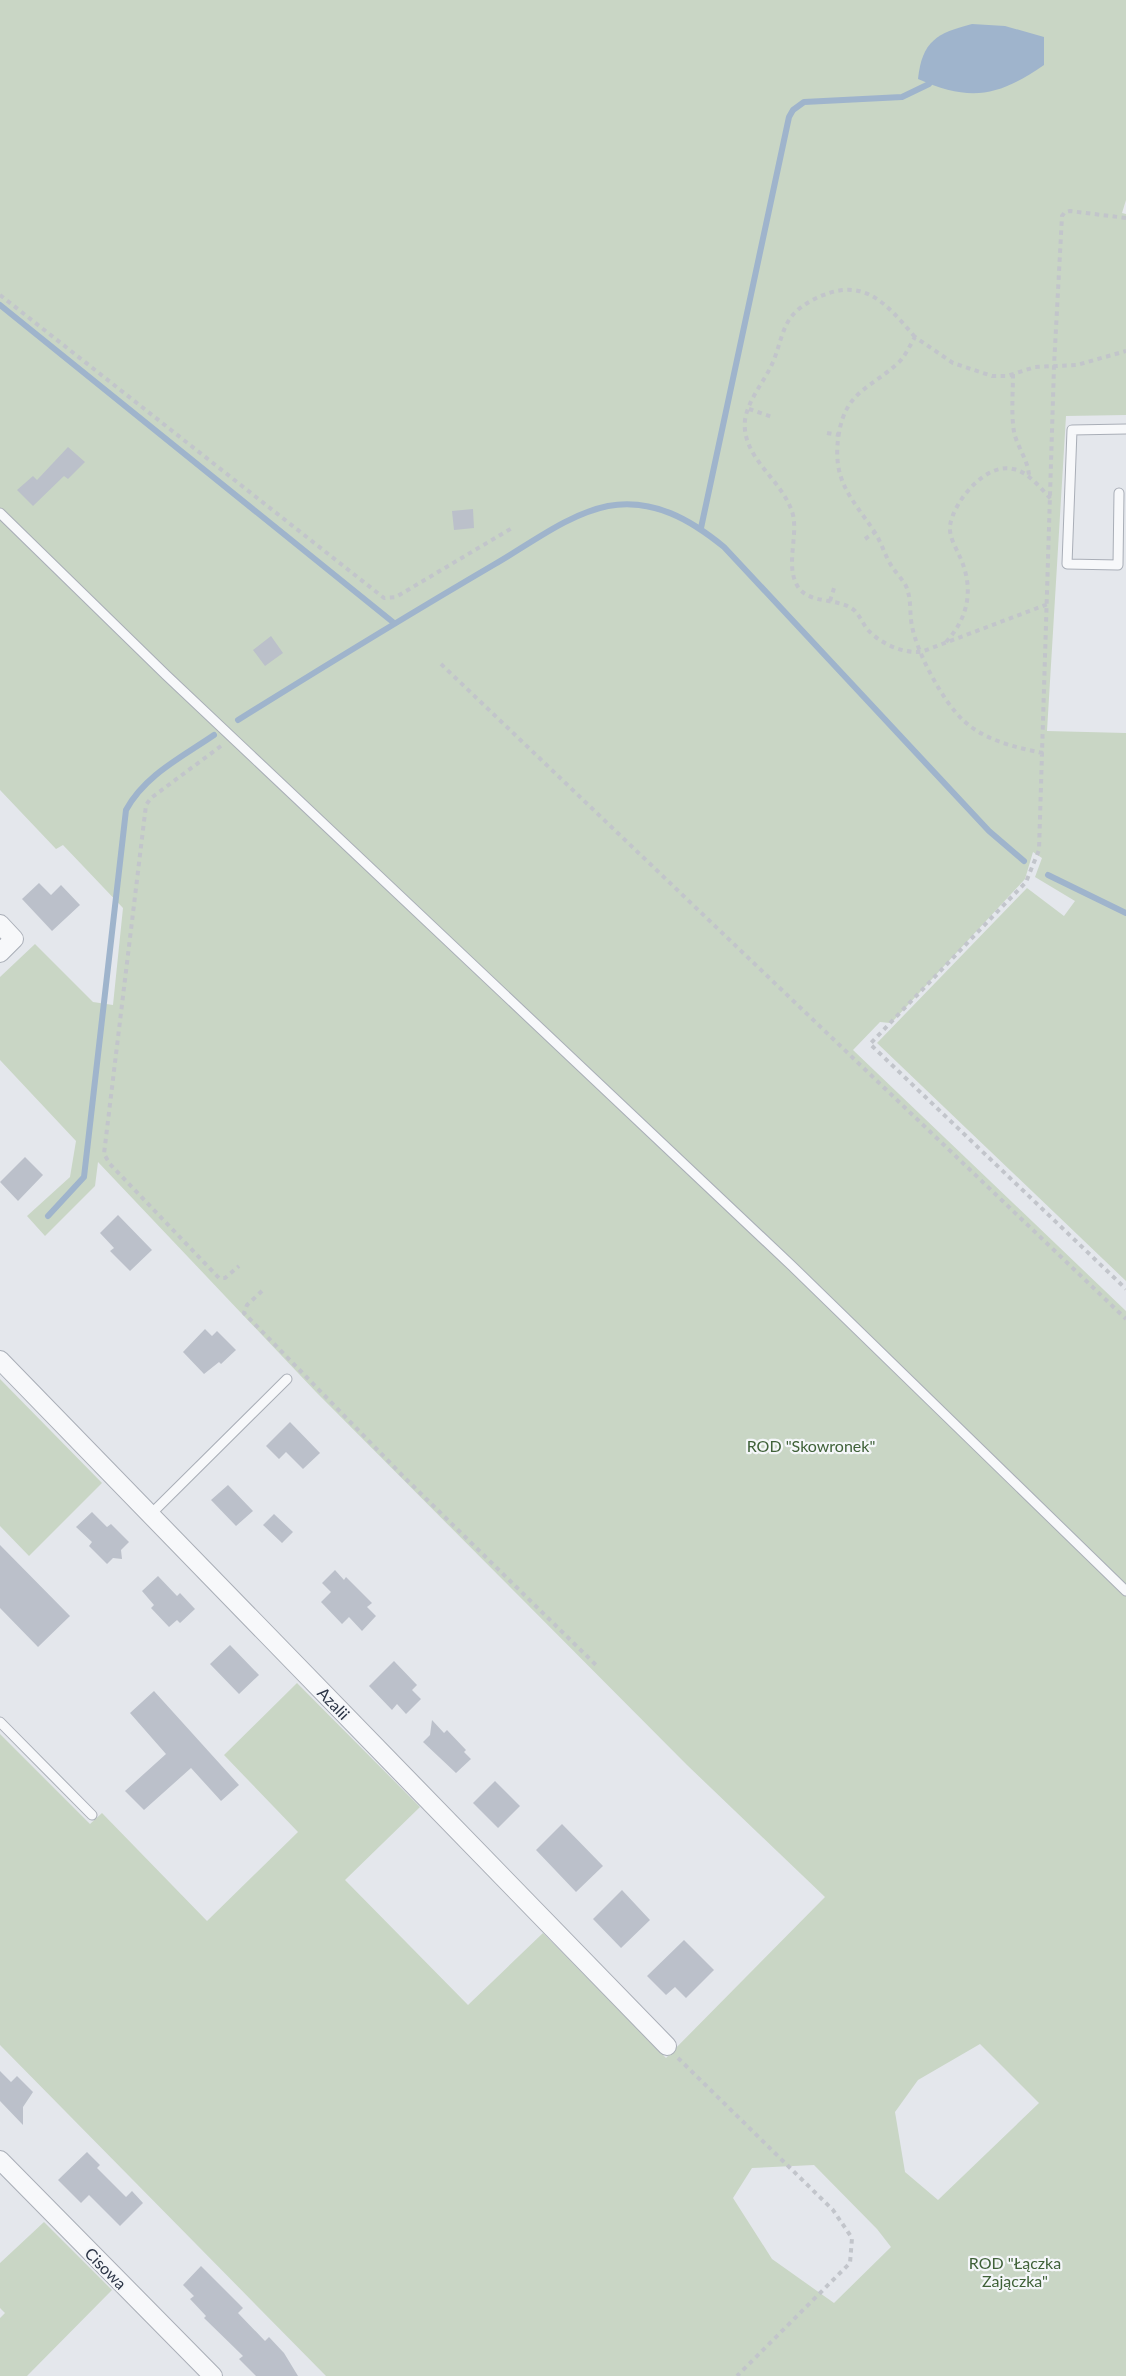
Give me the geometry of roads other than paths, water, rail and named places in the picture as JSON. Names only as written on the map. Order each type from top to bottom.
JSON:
[{"type":"street","points":[[0,924],[14,939],[0,953]]},
{"type":"street","name":"Azalii","points":[[0,1360],[667,2046]]},
{"type":"street","name":"Cisowa","points":[[0,2160],[213,2376]]},
{"type":"lane","points":[[1119,493],[1118,565],[1067,564],[1072,430],[1126,429]]},
{"type":"lane","points":[[0,513],[166,675],[784,1258],[1126,1591]]},
{"type":"lane","points":[[150,1515],[287,1379]]},
{"type":"lane","points":[[0,1722],[92,1815]]},
{"type":"water","points":[[972,24],[1005,26],[1044,37],[1044,65],[1012,84],[983,93],[953,91],[918,79],[923,56],[933,41],[949,31]]},
{"type":"waterway","points":[[701,528],[789,117],[793,110],[804,102],[902,97],[929,84]]},
{"type":"waterway","points":[[0,305],[394,623]]},
{"type":"waterway","points":[[238,720],[550,530],[593,510],[625,504],[641,505],[671,513],[685,520],[724,547],[989,831],[1024,861]]},
{"type":"waterway","points":[[48,1216],[84,1177],[126,810],[143,787],[154,777],[214,735]]},
{"type":"waterway","points":[[1048,875],[1126,913]]},
{"type":"park label","name":"ROD \"Skowronek\"","points":[[811,1445]]},
{"type":"park label","name":"ROD \"Łączka Zajączka\"","points":[[1015,2271]]}]
